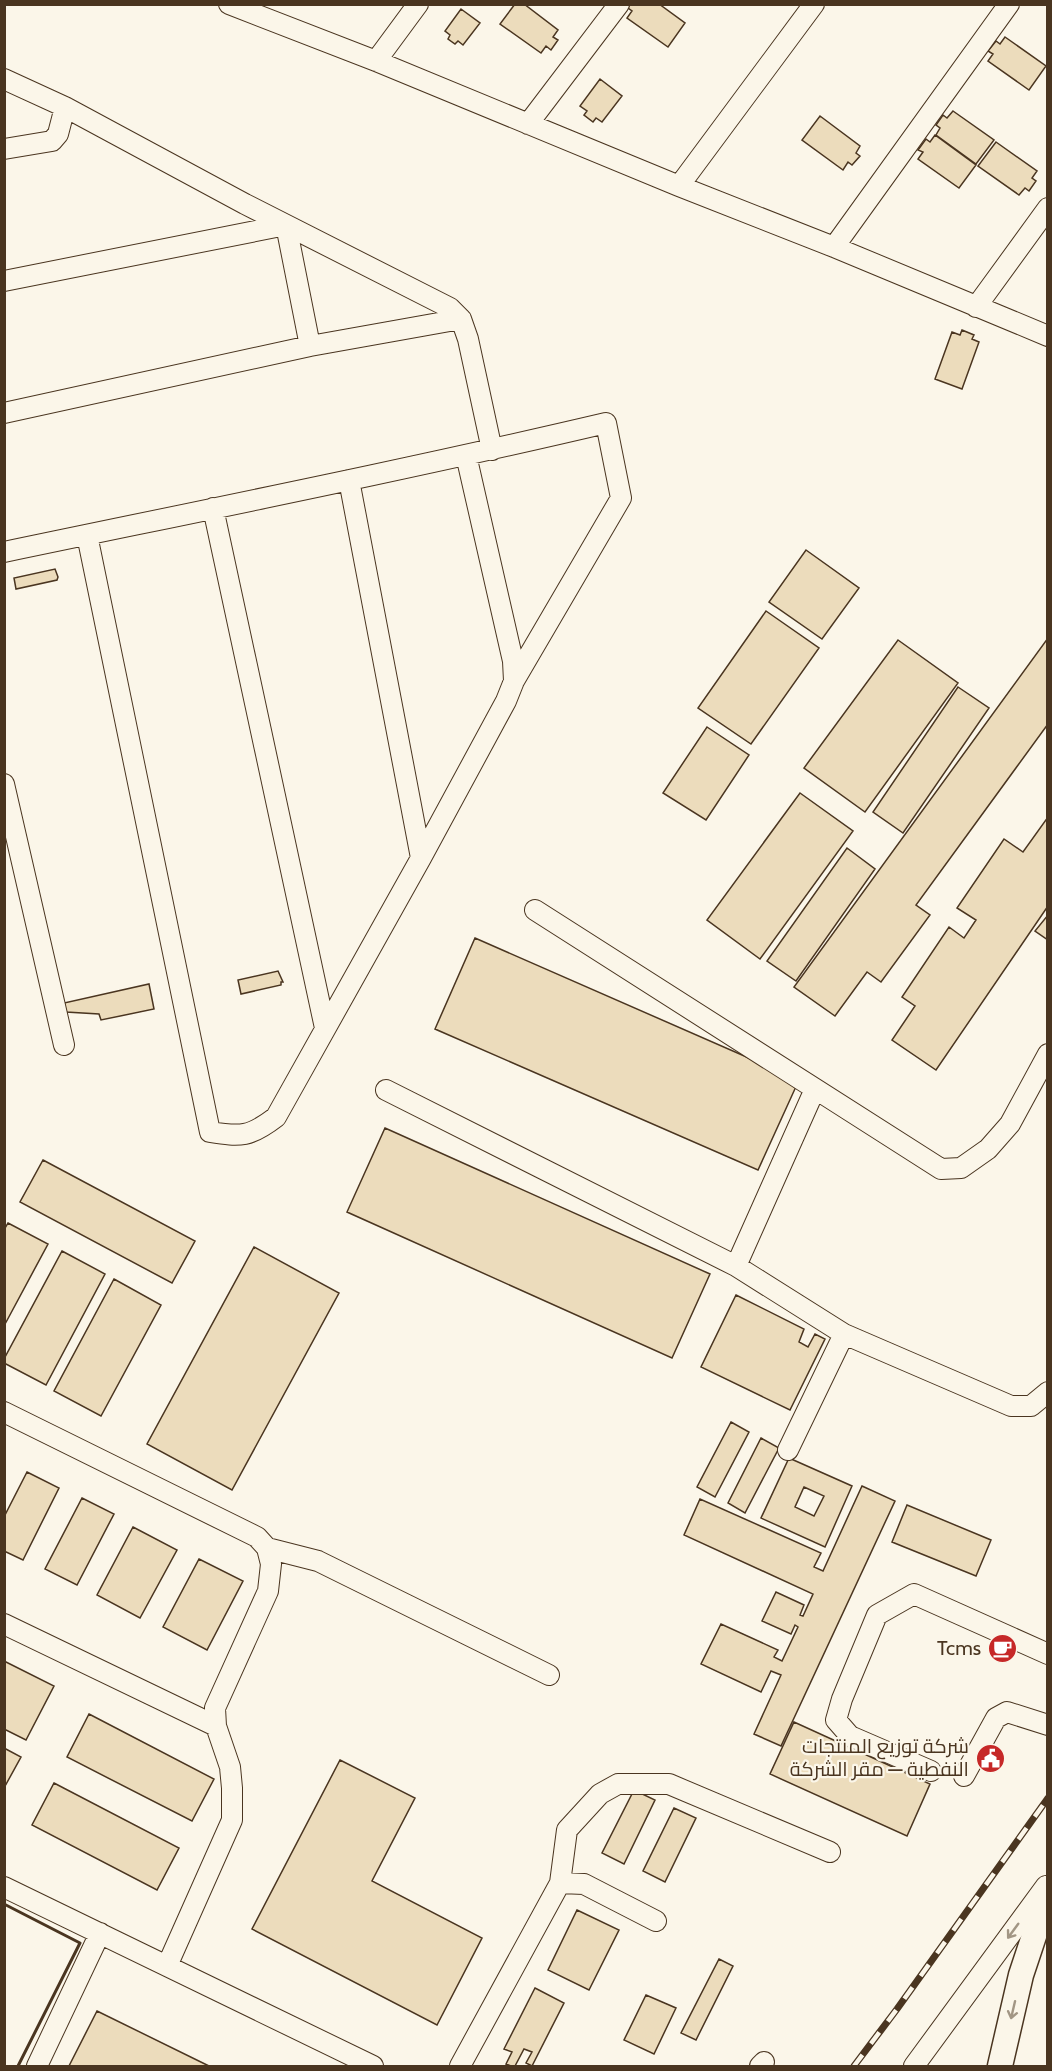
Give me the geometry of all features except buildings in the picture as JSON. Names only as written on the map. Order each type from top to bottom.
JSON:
[{"type":"main road","points":[[1000,2067],[1021,1975],[1047,1894]]},
{"type":"street","points":[[229,4],[376,60],[1047,336]]},
{"type":"street","points":[[376,60],[418,4]]},
{"type":"street","points":[[528,124],[619,4]]},
{"type":"street","points":[[679,186],[814,4]]},
{"type":"street","points":[[834,247],[1009,4]]},
{"type":"street","points":[[4,79],[65,107],[286,225],[450,308],[461,319],[468,339],[492,450]]},
{"type":"street","points":[[4,149],[52,141],[58,134],[65,107]]},
{"type":"street","points":[[976,307],[1047,208]]},
{"type":"street","points":[[4,281],[286,225]]},
{"type":"street","points":[[286,225],[310,346]]},
{"type":"street","points":[[4,413],[310,346],[461,319]]},
{"type":"street","points":[[4,552],[492,450],[606,423],[621,498],[514,681],[421,858],[276,1117],[261,1128],[238,1137],[210,1132],[87,535]]},
{"type":"street","points":[[466,455],[513,661],[514,681]]},
{"type":"street","points":[[350,480],[421,858]]},
{"type":"street","points":[[213,508],[326,1028]]},
{"type":"street","points":[[4,784],[64,1045]]},
{"type":"street","points":[[535,910],[941,1169],[962,1168],[988,1149],[1011,1124],[1047,1054]]},
{"type":"street","points":[[736,1266],[815,1089]]},
{"type":"street","points":[[386,1090],[736,1266],[844,1334],[1011,1406],[1031,1406],[1047,1392]]},
{"type":"street","points":[[788,1450],[844,1334]]},
{"type":"street","points":[[4,1412],[256,1538],[267,1548],[318,1561],[549,1675]]},
{"type":"street","points":[[167,1966],[232,1820],[230,1767],[216,1726],[215,1708],[268,1591],[271,1564],[267,1548]]},
{"type":"street","points":[[932,1771],[850,1736],[836,1720],[842,1699],[877,1615],[914,1594],[1047,1654]]},
{"type":"street","points":[[4,1624],[216,1726]]},
{"type":"street","points":[[964,1776],[996,1718],[1007,1712],[1047,1725]]},
{"type":"street","points":[[460,2067],[560,1883],[567,1830],[600,1794],[618,1784],[669,1784],[830,1852]]},
{"type":"street","points":[[560,1883],[584,1884],[656,1921]]},
{"type":"street","points":[[914,2067],[1047,1883]]},
{"type":"street","points":[[4,1887],[373,2067]]},
{"type":"street","points":[[37,2067],[100,1934]]},
{"type":"railway","points":[[854,2066],[1048,1798]]},
{"type":"wall","points":[[4,1904],[80,1943],[18,2066]]},
{"type":"place","name":"Tcms","points":[[1002,1648]]},
{"type":"place","name":"شركة توزيع المنتجات النفطية — مقر الشركة","points":[[990,1758]]}]
